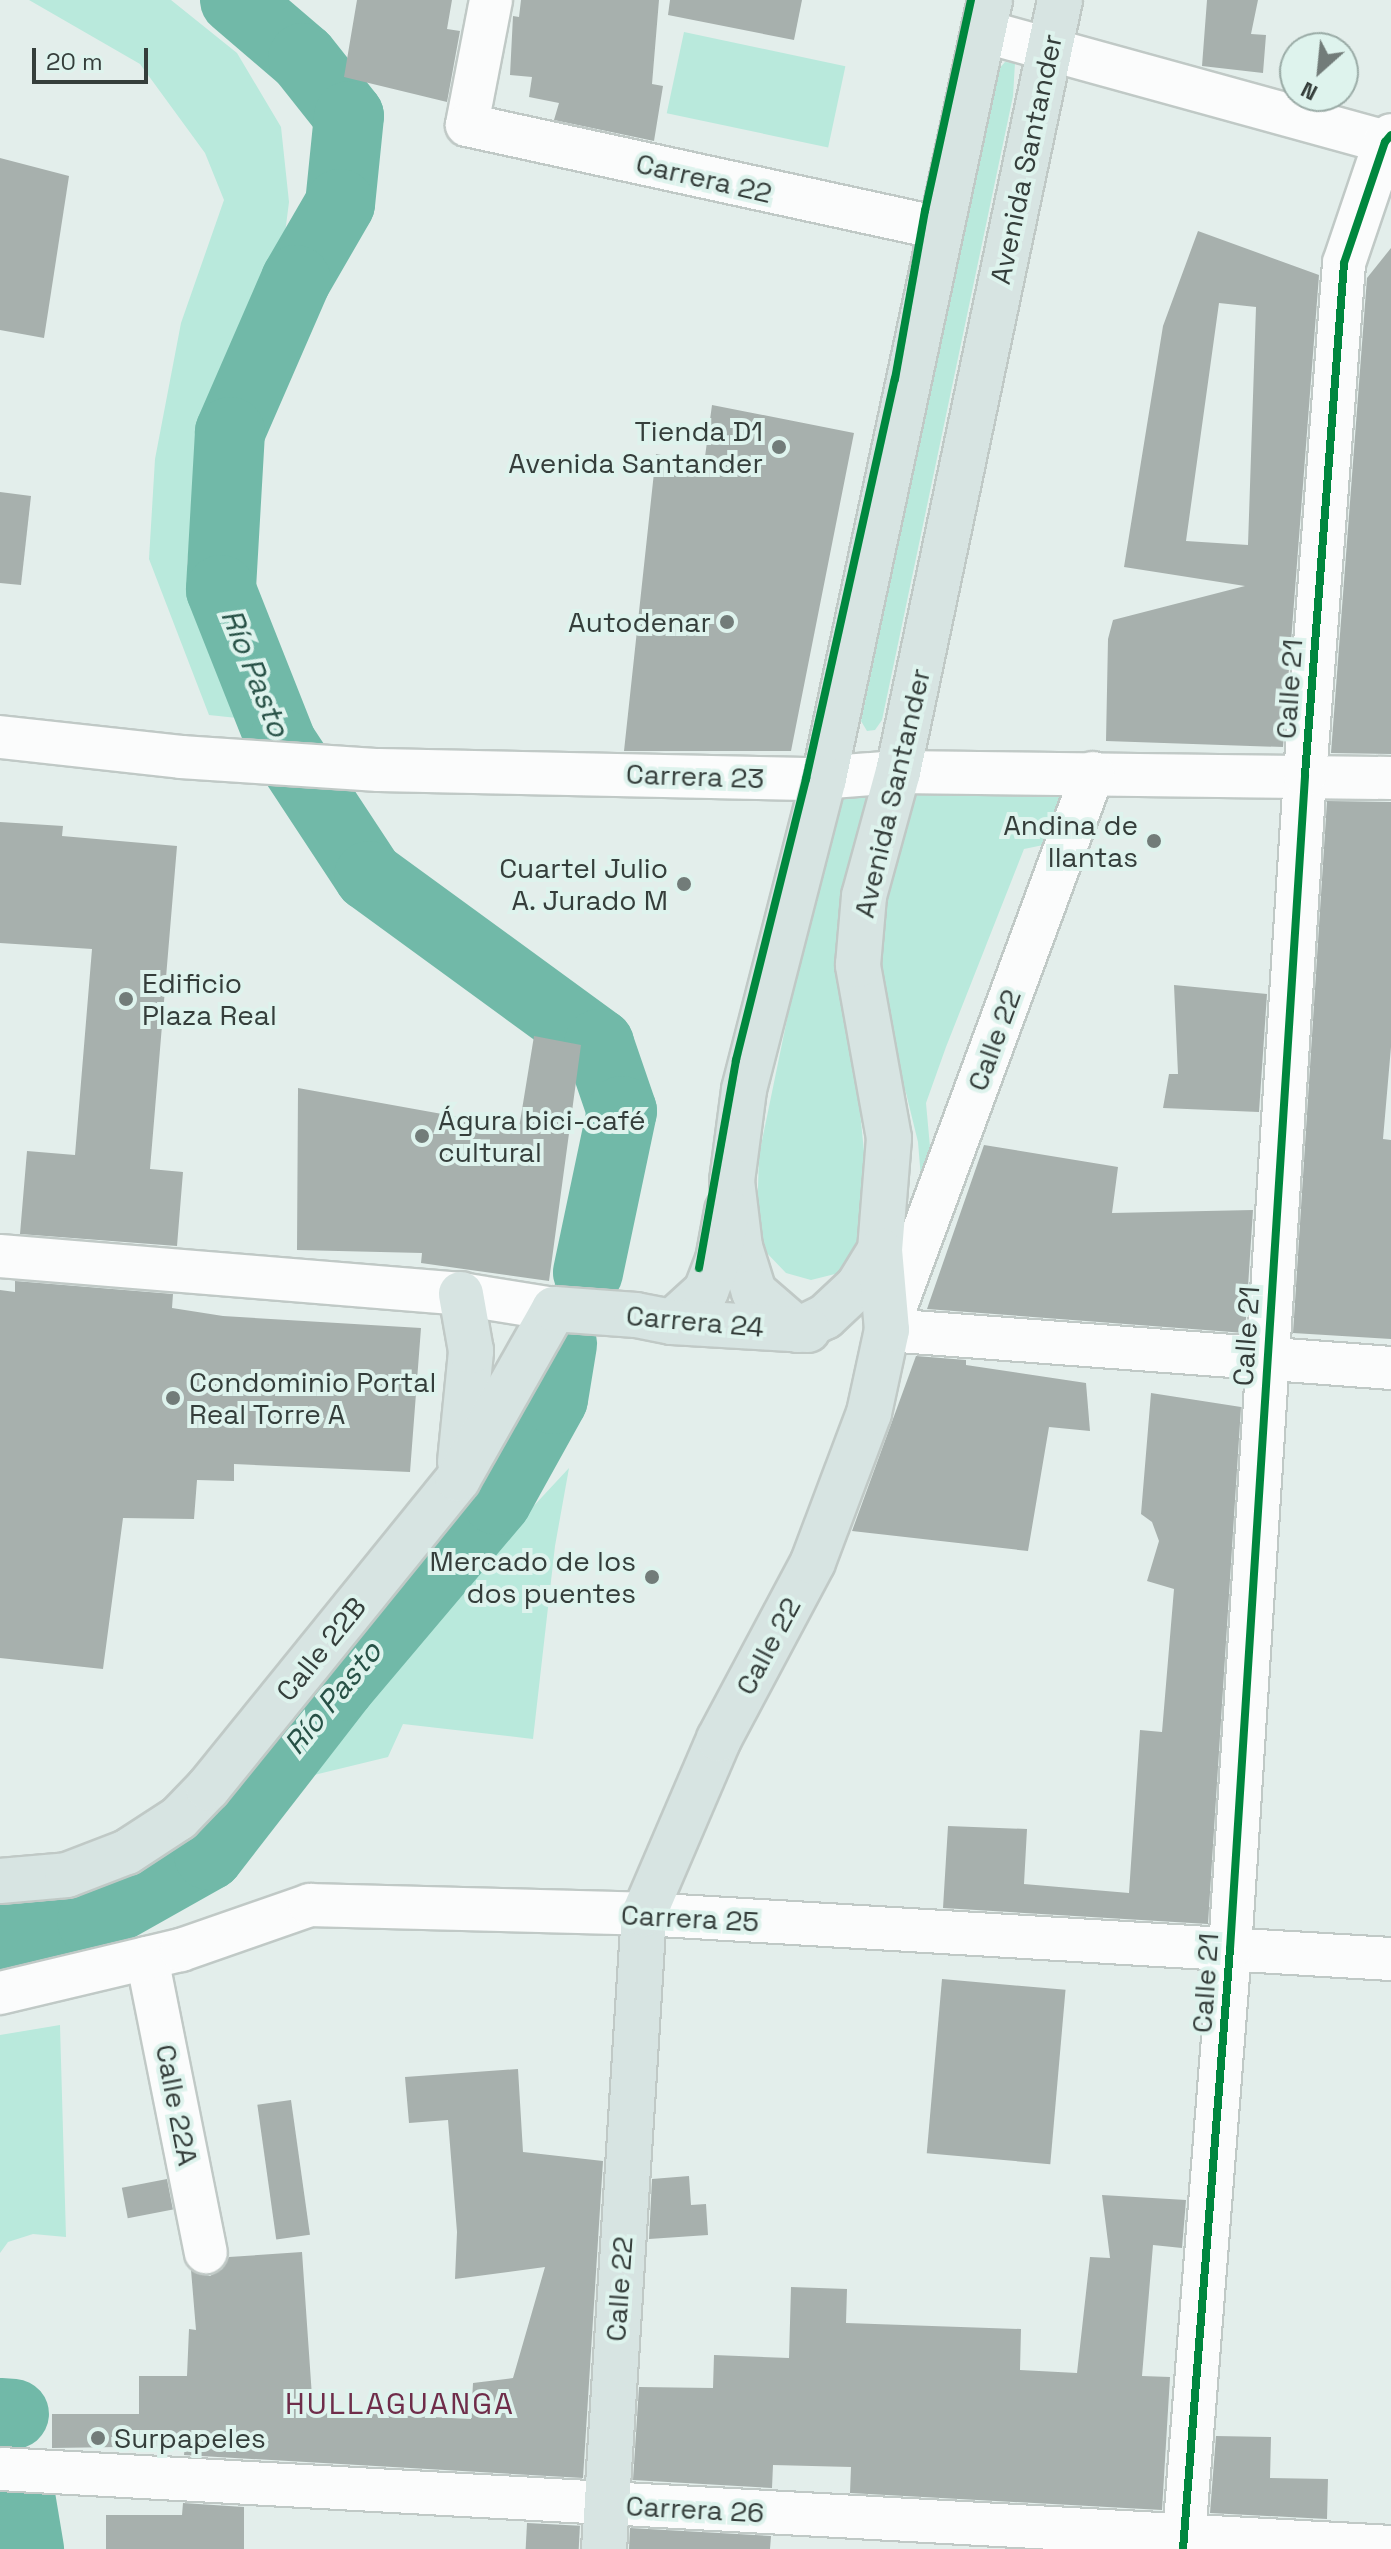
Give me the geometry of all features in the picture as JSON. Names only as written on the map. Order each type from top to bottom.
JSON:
[{"type":"main road","name":"Avenida Santander","points":[[798,1330],[825,1317],[858,1286],[880,1250],[889,1138],[858,965],[864,896],[898,772],[1060,0]]},
{"type":"main road","points":[[654,1318],[706,1291],[718,1260],[744,1090],[824,778],[986,16]]},
{"type":"main road","points":[[732,1181],[740,1247],[754,1292],[798,1330]]},
{"type":"main road","points":[[880,1250],[887,1330]]},
{"type":"main road","points":[[458,1479],[471,1351],[461,1294]]},
{"type":"main road","name":"Carrera 24","points":[[560,1310],[798,1330],[887,1330]]},
{"type":"main road","name":"Calle 22B","points":[[0,1881],[67,1875],[127,1852],[179,1818],[208,1788],[458,1479],[560,1310]]},
{"type":"main road","name":"Calle 22","points":[[604,2549],[644,1914],[719,1739],[813,1562],[869,1413],[887,1330]]},
{"type":"street","name":"Carrera 22","points":[[491,0],[467,125],[942,229]]},
{"type":"street","points":[[986,16],[1049,51],[1389,140]]},
{"type":"street","name":"Calle 21","points":[[1184,2541],[1230,1949],[1305,775],[1344,263],[1389,140]]},
{"type":"street","name":"Carrera 23","points":[[0,737],[181,757],[379,770],[824,778],[898,772],[1391,778]]},
{"type":"street","name":"Calle 22","points":[[887,1330],[1093,773]]},
{"type":"street","name":"Carrera 24","points":[[0,1256],[461,1294],[560,1310]]},
{"type":"street","name":"Carrera 24","points":[[887,1330],[1391,1368]]},
{"type":"street","name":"Carrera 25","points":[[0,1993],[181,1950],[310,1905],[644,1914],[1391,1959]]},
{"type":"street","name":"Calle 22A","points":[[147,1958],[206,2252]]},
{"type":"street","name":"Carrera 26","points":[[20,2469],[1184,2541],[1391,2547]]},
{"type":"green space","points":[[29,0],[171,0],[237,53],[281,127],[289,202],[282,257],[226,371],[195,499],[187,564],[257,720],[209,715],[149,559],[155,459],[181,323],[224,200],[205,153],[140,64]]},
{"type":"green space","points":[[684,32],[845,66],[828,147],[667,113]]},
{"type":"green space","points":[[1005,62],[1015,63],[1013,96],[882,720],[875,730],[867,731],[861,721],[998,70]]},
{"type":"green space","points":[[1076,781],[1053,843],[1024,849],[946,1047],[926,1103],[932,1169],[922,1191],[918,1142],[906,1093],[880,1023],[876,965],[881,905],[909,784]]},
{"type":"green space","points":[[874,783],[853,1042],[870,1211],[859,1246],[839,1273],[811,1280],[786,1273],[763,1249],[757,1220],[759,1155],[834,792]]},
{"type":"green space","points":[[569,1468],[555,1546],[533,1739],[403,1724],[388,1757],[314,1775],[461,1584]]},
{"type":"green space","points":[[60,2025],[66,2237],[33,2234],[8,2242],[0,2253],[0,2035]]},
{"type":"building","points":[[357,0],[452,0],[447,29],[460,31],[447,102],[344,77]]},
{"type":"building","points":[[521,0],[659,0],[652,84],[663,86],[654,141],[554,120],[559,103],[529,97],[532,77],[510,75],[513,16],[519,17]]},
{"type":"building","points":[[670,0],[802,0],[794,40],[668,15]]},
{"type":"building","points":[[1207,0],[1258,0],[1251,34],[1266,35],[1263,73],[1202,66]]},
{"type":"building","points":[[0,158],[69,176],[44,338],[0,330]]},
{"type":"building","points":[[1198,231],[1319,275],[1283,747],[1106,741],[1108,639],[1113,620],[1245,586],[1124,567],[1163,326]],"holes":[[[1219,303],[1256,307],[1248,545],[1186,541]]]},
{"type":"building","points":[[1391,248],[1391,754],[1331,753],[1367,278]]},
{"type":"building","name":"Autodenar","points":[[712,405],[854,433],[791,751],[624,751],[656,454],[704,464]]},
{"type":"building","points":[[0,492],[31,496],[21,585],[0,583]]},
{"type":"building","points":[[1327,801],[1391,802],[1391,1047],[1383,1139],[1391,1140],[1391,1339],[1293,1333]]},
{"type":"building","name":"Edificio Plaza Real","points":[[0,822],[63,826],[62,836],[177,846],[150,1169],[183,1172],[177,1246],[20,1234],[27,1151],[75,1155],[92,949],[0,943]]},
{"type":"building","points":[[1174,985],[1267,994],[1259,1112],[1163,1108],[1169,1074],[1178,1074]]},
{"type":"building","points":[[534,1036],[581,1045],[549,1281],[421,1263],[422,1253],[297,1250],[298,1088],[519,1128]]},
{"type":"building","points":[[984,1145],[1118,1167],[1112,1213],[1253,1210],[1245,1333],[927,1309]]},
{"type":"building","points":[[15,1281],[173,1294],[172,1308],[223,1316],[421,1328],[410,1472],[234,1464],[234,1481],[197,1480],[194,1519],[123,1518],[103,1669],[0,1658],[0,1290],[15,1292]]},
{"type":"building","points":[[916,1356],[966,1360],[966,1365],[1086,1383],[1090,1431],[1049,1427],[1028,1551],[852,1531]]},
{"type":"building","points":[[1151,1393],[1241,1407],[1208,1924],[943,1908],[948,1826],[1027,1829],[1024,1884],[1129,1893],[1140,1730],[1162,1732],[1174,1589],[1147,1581],[1159,1541],[1152,1522],[1141,1514]]},
{"type":"building","points":[[942,1979],[1066,1990],[1050,2164],[927,2153]]},
{"type":"building","points":[[518,2069],[523,2152],[603,2161],[583,2478],[184,2455],[185,2446],[52,2448],[52,2414],[139,2414],[139,2376],[187,2376],[189,2329],[196,2330],[191,2270],[210,2276],[222,2269],[229,2257],[302,2252],[313,2411],[471,2419],[473,2383],[513,2378],[545,2267],[455,2279],[457,2232],[448,2120],[409,2123],[405,2077]]},
{"type":"building","points":[[291,2100],[310,2235],[276,2239],[257,2105]]},
{"type":"building","points":[[689,2176],[691,2205],[706,2204],[708,2235],[649,2239],[652,2179]]},
{"type":"building","points":[[167,2179],[173,2209],[128,2218],[122,2188]]},
{"type":"building","points":[[1102,2195],[1186,2200],[1182,2248],[1153,2245],[1142,2376],[1170,2377],[1162,2510],[850,2493],[851,2467],[773,2465],[772,2488],[633,2480],[639,2387],[713,2388],[714,2355],[789,2358],[791,2287],[847,2289],[846,2323],[1021,2329],[1020,2370],[1077,2373],[1090,2257],[1110,2258]]},
{"type":"building","points":[[1216,2436],[1271,2437],[1270,2478],[1328,2479],[1327,2519],[1210,2513]]},
{"type":"building","points":[[183,2503],[244,2507],[244,2549],[106,2549],[106,2515],[182,2515]]},
{"type":"building","points":[[527,2523],[580,2526],[579,2549],[526,2549]]},
{"type":"building","points":[[630,2528],[771,2536],[770,2549],[629,2549]]},
{"type":"waterway","name":"Río Pasto","points":[[235,0],[303,58],[349,116],[340,204],[296,280],[230,432],[221,590],[282,744],[369,876],[599,1044],[622,1111],[588,1272]]},
{"type":"waterway","name":"Río Pasto","points":[[0,1935],[92,1921],[209,1855],[340,1686],[497,1500],[553,1399],[562,1344]]},
{"type":"waterway","name":"Río Pasto","points":[[0,2413],[14,2414]]},
{"type":"waterway","name":"Río Pasto","points":[[20,2495],[29,2549]]},
{"type":"cycle path","points":[[699,1268],[736,1060],[806,779],[895,379],[925,211],[971,0]]},
{"type":"cycle path","points":[[1183,2549],[1230,1949],[1305,775],[1344,263],[1385,142],[1391,135]]},
{"type":"place","name":"Tienda D1 Avenida Santander","points":[[779,447]]},
{"type":"place","name":"Autodenar","points":[[727,622]]},
{"type":"place","name":"Andina de llantas","points":[[1154,841]]},
{"type":"place","name":"Cuartel Julio A. Jurado M","points":[[684,884]]},
{"type":"place","name":"Edificio Plaza Real","points":[[126,999]]},
{"type":"place","name":"Águra bici-café cultural","points":[[422,1136]]},
{"type":"place","name":"Condominio Portal Real Torre A","points":[[173,1398]]},
{"type":"place","name":"Mercado de los dos puentes","points":[[652,1577]]},
{"type":"place","name":"Surpapeles","points":[[98,2438]]},
{"type":"district","name":"HULLAGUANGA","points":[[400,2404]]}]
